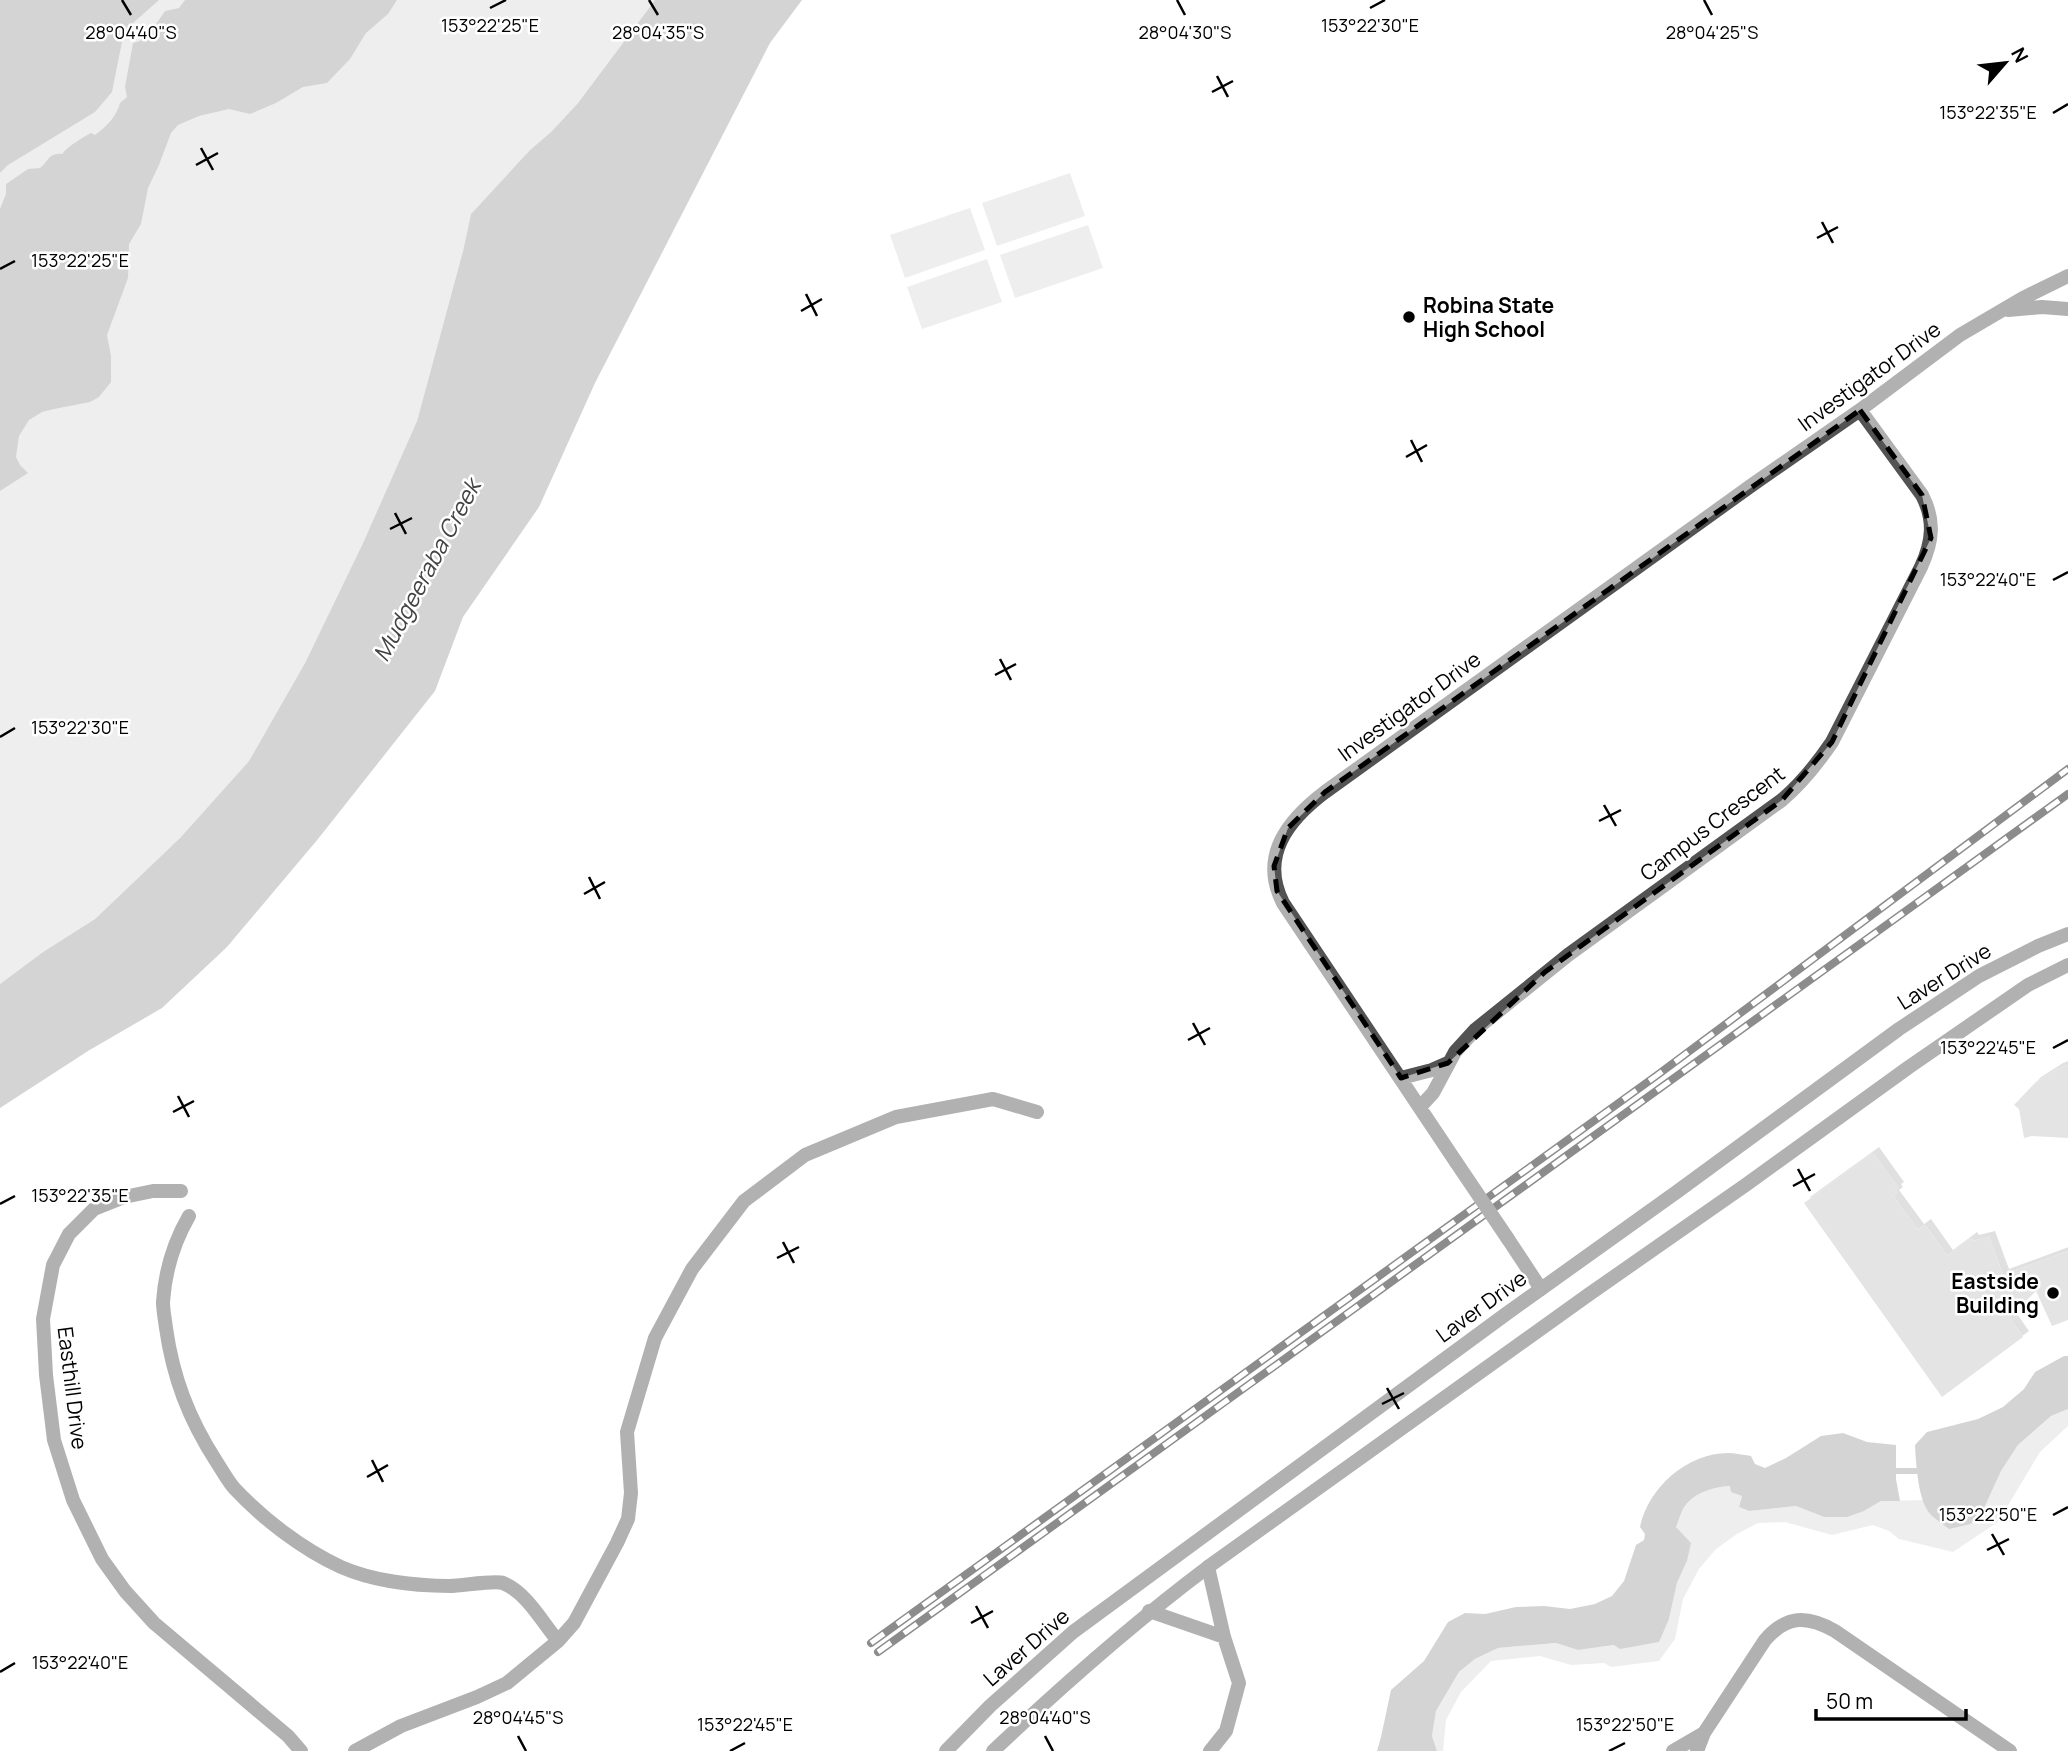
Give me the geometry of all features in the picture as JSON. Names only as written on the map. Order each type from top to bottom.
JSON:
[{"type":"street","name":"Investigator Drive","points":[[1541,1289],[1291,916],[1277,891],[1274,866],[1280,839],[1306,807],[1325,792],[1860,410],[1960,335],[2068,276]]},
{"type":"street","name":"Investigator Drive","points":[[2003,310],[2042,307],[2068,309]]},
{"type":"street","name":"Campus Crescent","points":[[1420,1107],[1433,1093],[1448,1063],[1475,1030],[1545,972],[1782,800],[1808,775],[1826,751],[1921,567],[1931,538],[1929,508],[1922,495],[1860,410]]},
{"type":"street","name":"Laver Drive","points":[[946,1751],[990,1706],[1073,1632],[1541,1289],[1899,1029],[1979,976],[2068,933]]},
{"type":"street","points":[[993,1751],[1149,1611],[1208,1567],[1943,1043],[2028,985],[2068,965]]},
{"type":"street","points":[[1401,1078],[1448,1063]]},
{"type":"street","points":[[355,1751],[401,1726],[507,1683],[558,1641],[573,1623],[628,1519],[631,1493],[627,1432],[656,1338],[692,1269],[744,1201],[805,1155],[895,1117],[993,1099],[1037,1112]]},
{"type":"street","name":"Easthill Drive","points":[[181,1191],[143,1193],[94,1209],[69,1234],[53,1265],[43,1319],[54,1440],[73,1500],[102,1559],[125,1591],[154,1623],[288,1736],[301,1751]]},
{"type":"street","points":[[189,1216],[170,1261],[163,1303],[169,1350],[181,1395],[203,1441],[233,1486],[301,1544],[341,1567],[382,1579],[419,1584],[451,1586],[501,1582],[517,1592],[558,1641]]},
{"type":"street","points":[[1208,1567],[1223,1637],[1239,1683],[1226,1731],[1210,1751]]},
{"type":"street","points":[[1149,1611],[1223,1637]]},
{"type":"street","points":[[1697,1751],[1704,1733],[1765,1640],[1775,1629],[1796,1620],[1821,1623],[1835,1631],[2010,1751]]},
{"type":"street","points":[[1673,1751],[1704,1733]]},
{"type":"highlighted area","points":[[1860,410],[1922,495],[1931,538],[1832,742],[1782,800],[1545,972],[1448,1063],[1401,1078],[1277,891],[1274,866],[1288,828],[1325,792]]},
{"type":"shaded area","points":[[64,0],[655,0],[578,103],[471,214],[417,421],[363,543],[305,663],[249,761],[180,838],[95,919],[43,952],[0,984],[0,70]]},
{"type":"shaded area","points":[[1070,173],[1085,216],[997,246],[982,203]]},
{"type":"shaded area","points":[[970,208],[985,250],[905,278],[890,235]]},
{"type":"shaded area","points":[[1088,225],[1103,268],[1015,298],[1000,255]]},
{"type":"shaded area","points":[[987,259],[1002,302],[922,329],[907,287]]},
{"type":"shaded area","points":[[2068,1409],[2068,1426],[2040,1452],[1998,1522],[1953,1552],[1899,1539],[1889,1531],[1873,1525],[1832,1535],[1785,1522],[1758,1523],[1716,1549],[1699,1569],[1683,1599],[1675,1639],[1659,1661],[1611,1667],[1604,1663],[1571,1665],[1540,1656],[1491,1661],[1461,1692],[1446,1720],[1443,1751],[1437,1751],[1432,1736],[1436,1711],[1459,1672],[1475,1659],[1498,1648],[1556,1643],[1578,1650],[1614,1645],[1669,1619],[1677,1583],[1687,1561],[1676,1527],[1685,1506],[1700,1494],[1731,1486],[1742,1496],[1739,1507],[1749,1511],[1796,1506],[1824,1517],[1864,1511],[1881,1501],[1924,1500],[1929,1513],[1949,1528],[1971,1524],[1985,1506],[2001,1471],[2018,1445],[2051,1416]]},
{"type":"water","points":[[0,0],[159,0],[132,24],[123,37],[112,92],[95,112],[8,165],[0,173]]},
{"type":"water","points":[[185,0],[397,0],[388,14],[366,33],[350,59],[327,83],[303,87],[250,114],[229,109],[199,116],[178,125],[171,133],[148,188],[141,224],[129,244],[128,278],[107,335],[111,356],[111,382],[99,397],[90,402],[42,412],[29,420],[19,436],[16,457],[28,473],[0,491],[0,209],[6,194],[6,184],[28,169],[40,168],[51,156],[62,154],[107,125],[120,103],[127,97],[125,87],[133,43],[140,41],[151,26],[154,27],[165,11],[179,8]]},
{"type":"water","name":"Mudgeeraba Creek","points":[[655,0],[802,0],[770,43],[595,383],[539,507],[463,617],[435,691],[318,839],[227,947],[162,1008],[88,1051],[0,1108],[0,984],[43,952],[95,919],[180,838],[249,761],[305,663],[363,543],[417,421],[471,214],[578,103]]},
{"type":"water","points":[[2068,1356],[2068,1409],[2051,1416],[2018,1445],[2001,1471],[1985,1506],[1971,1524],[1949,1529],[1931,1515],[1923,1501],[1918,1482],[1915,1445],[1927,1432],[1978,1419],[2003,1407],[2024,1389],[2035,1372]]},
{"type":"water","points":[[1843,1433],[1867,1442],[1896,1445],[1896,1479],[1900,1501],[1881,1501],[1847,1517],[1824,1517],[1796,1506],[1749,1511],[1739,1507],[1742,1496],[1731,1492],[1730,1486],[1700,1494],[1685,1506],[1676,1527],[1691,1543],[1687,1561],[1677,1583],[1669,1619],[1659,1642],[1620,1649],[1614,1645],[1578,1650],[1556,1643],[1498,1648],[1475,1659],[1459,1672],[1436,1711],[1432,1736],[1437,1751],[1377,1751],[1391,1690],[1424,1661],[1448,1622],[1465,1613],[1485,1614],[1516,1607],[1570,1609],[1595,1604],[1612,1596],[1624,1581],[1636,1545],[1644,1540],[1645,1534],[1640,1527],[1651,1499],[1672,1475],[1684,1466],[1698,1459],[1728,1453],[1751,1456],[1755,1464],[1765,1468],[1821,1436]]},
{"type":"building","points":[[2068,1065],[2068,1138],[2024,1138],[2019,1109],[2014,1105],[2035,1083]]},
{"type":"building","points":[[1873,1153],[1898,1188],[1893,1196],[1918,1230],[1925,1225],[1947,1256],[1971,1238],[1973,1241],[1989,1237],[2003,1275],[2068,1251],[2068,1320],[2052,1326],[2036,1291],[2009,1317],[2023,1337],[1942,1397],[1804,1203]]},
{"type":"waterway","points":[[1896,1471],[1916,1471]]},
{"type":"railway","points":[[871,1643],[1656,1076],[2068,769]]},
{"type":"railway","points":[[878,1652],[2068,794]]},
{"type":"place","name":"Robina State High School","points":[[1409,317]]},
{"type":"place","name":"Eastside Building","points":[[2053,1293]]}]
